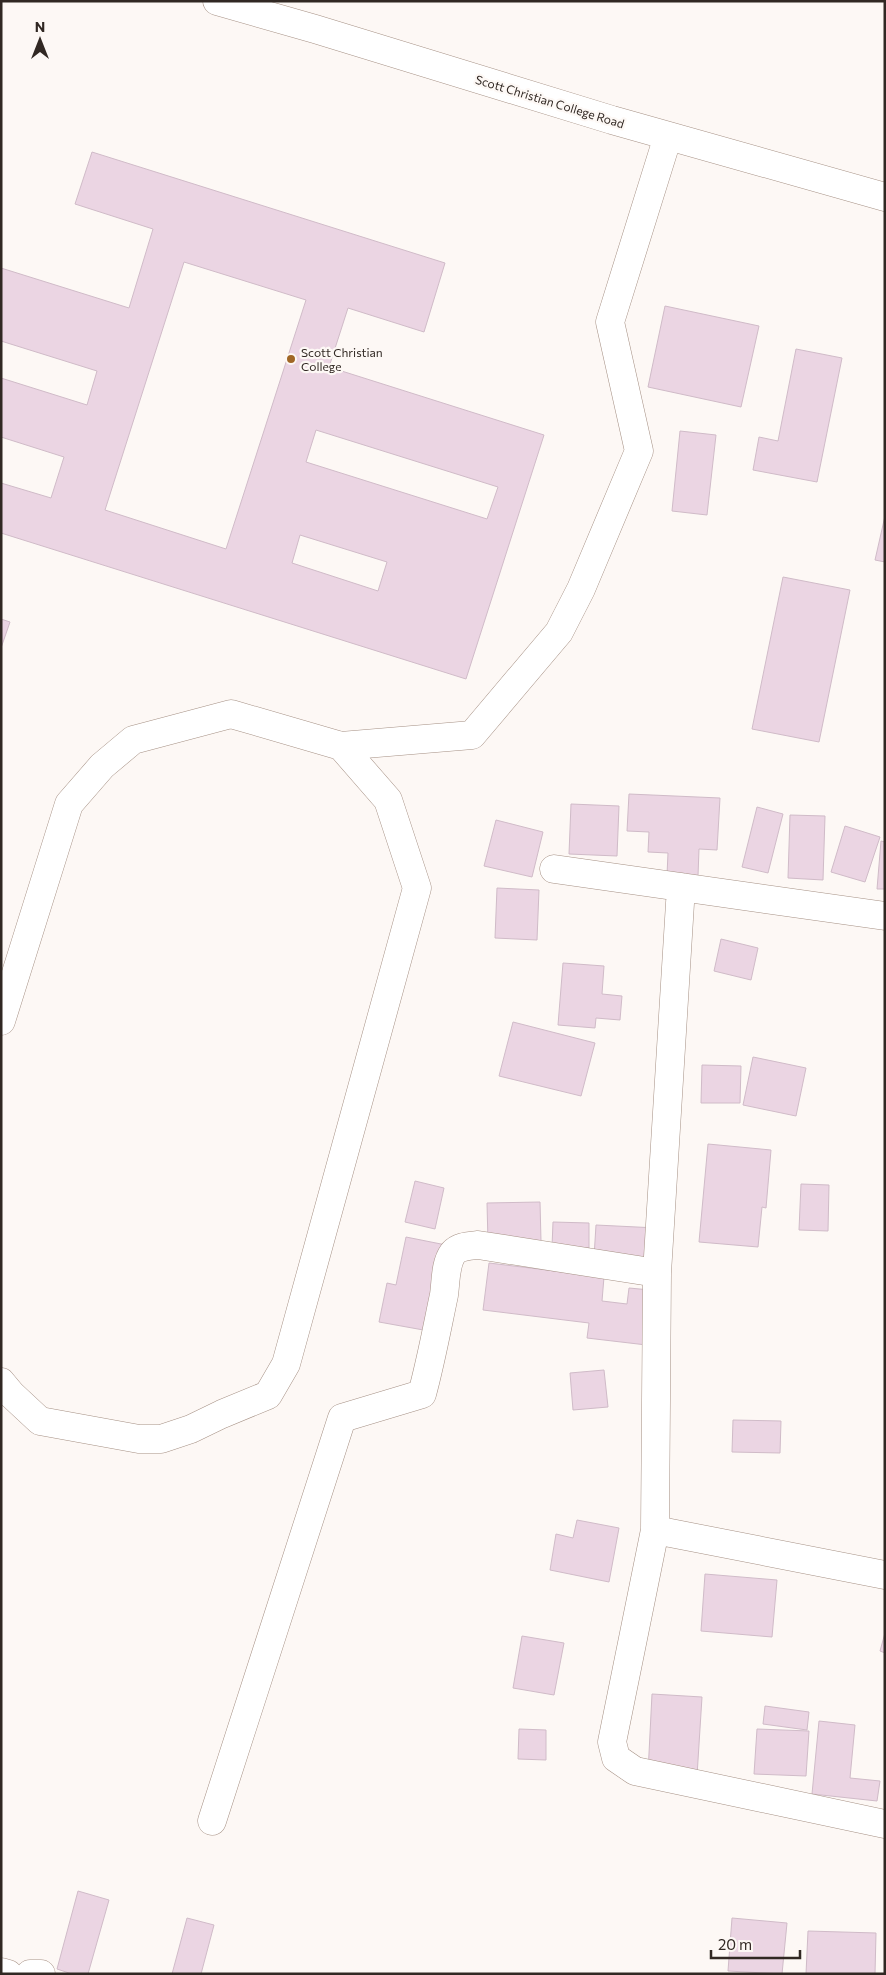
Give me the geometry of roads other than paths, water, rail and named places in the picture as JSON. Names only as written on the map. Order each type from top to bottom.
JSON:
[{"type":"street","name":"Scott Christian College Road","points":[[216,1],[316,29],[668,136],[885,197]]},
{"type":"street","points":[[1,1021],[69,804],[102,766],[133,740],[231,714],[341,746],[472,735],[559,632],[581,589],[639,451],[631,423],[610,322],[668,136]]},
{"type":"street","points":[[1,1382],[40,1421],[139,1440],[161,1439],[191,1429],[268,1395],[286,1364],[417,888],[388,800],[341,746]]},
{"type":"street","points":[[554,869],[885,916]]},
{"type":"street","points":[[681,887],[657,1273],[655,1530],[612,1742],[616,1758],[635,1771],[885,1824]]},
{"type":"street","points":[[212,1821],[342,1418],[422,1394],[429,1368],[448,1261],[454,1251],[464,1246],[478,1246],[657,1273]]},
{"type":"street","points":[[655,1530],[885,1575]]},
{"type":"street","points":[[1,1972],[8,1974]]},
{"type":"street","points":[[30,1974],[41,1974]]},
{"type":"place","name":"Scott Christian College","points":[[291,359]]}]
